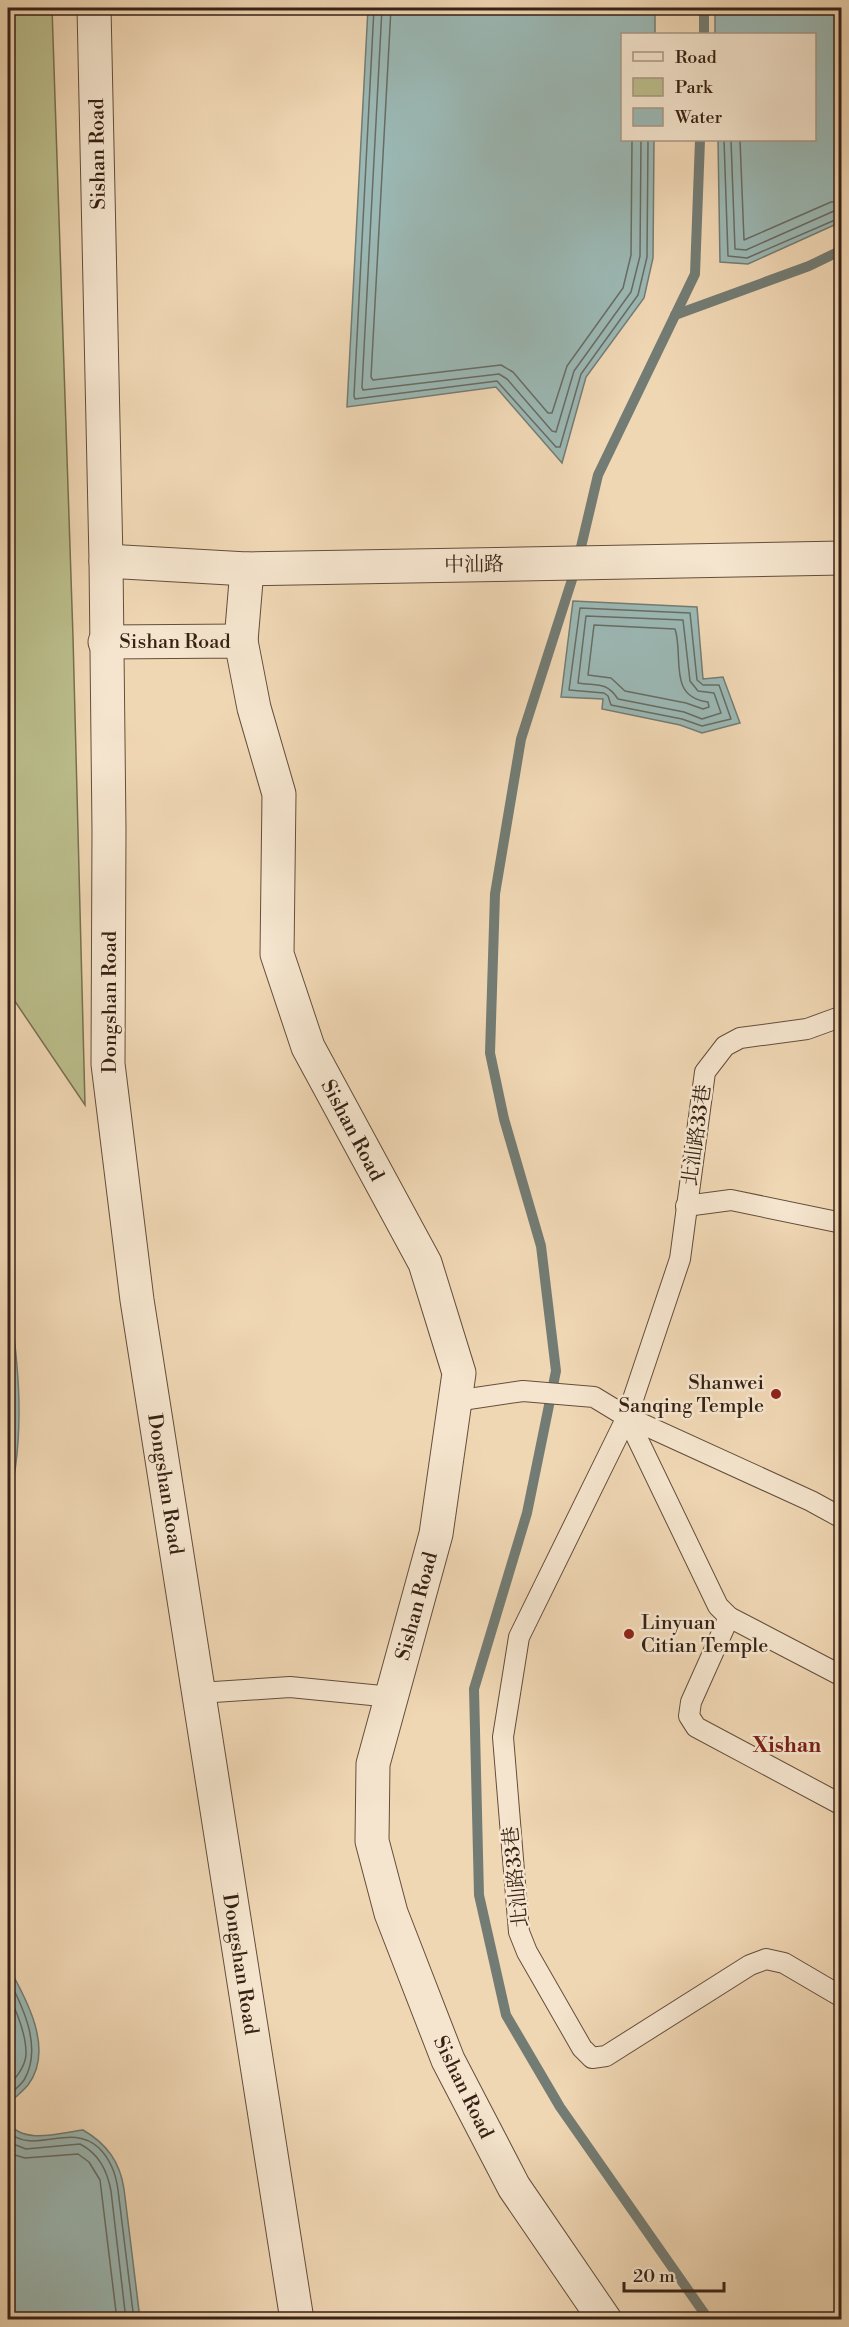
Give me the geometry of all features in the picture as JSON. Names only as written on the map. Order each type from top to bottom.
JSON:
[{"type":"street","name":"Sishan Road","points":[[94,8],[106,561],[105,642],[241,640],[254,708],[279,794],[276,954],[308,1047],[425,1263],[459,1373],[436,1534],[373,1764],[372,1841],[391,1913],[448,2060],[514,2187],[605,2319]]},
{"type":"street","name":"中汕路","points":[[106,561],[247,569],[842,558]]},
{"type":"street","points":[[241,640],[247,569]]},
{"type":"street","name":"Dongshan Road","points":[[105,642],[109,830],[108,1064],[137,1300],[297,2319]]},
{"type":"lane","name":"北汕路33巷","points":[[840,1017],[807,1029],[740,1038],[725,1046],[705,1072],[680,1259],[627,1417],[519,1637],[503,1737],[519,1932],[526,1952],[582,2048],[592,2058],[606,2056],[750,1965],[766,1959],[784,1963],[842,1997]]},
{"type":"lane","name":"北汕路33巷","points":[[686,1206],[731,1200],[842,1222]]},
{"type":"lane","points":[[454,1401],[523,1391],[594,1397],[627,1417],[811,1501],[842,1518]]},
{"type":"lane","points":[[627,1417],[718,1606],[729,1617],[842,1676]]},
{"type":"lane","points":[[729,1617],[691,1702],[689,1716],[696,1727],[842,1805]]},
{"type":"lane","points":[[199,1693],[290,1687],[392,1697]]},
{"type":"green space","points":[[8,8],[52,8],[73,637],[85,1105],[8,991]]},
{"type":"water","points":[[368,8],[655,8],[655,33],[621,33],[621,141],[654,141],[653,258],[644,298],[586,377],[562,463],[496,387],[347,407]]},
{"type":"water","points":[[715,8],[841,8],[841,222],[748,264],[720,262],[718,141],[816,141],[816,33],[715,33]]},
{"type":"water","points":[[573,601],[697,607],[703,679],[723,677],[740,723],[702,733],[680,725],[602,709],[603,699],[561,697]]},
{"type":"water","points":[[8,1292],[18,1373],[19,1426],[14,1479],[8,1506]]},
{"type":"water","points":[[8,1966],[23,1993],[35,2024],[39,2056],[36,2071],[28,2085],[8,2105]]},
{"type":"water","points":[[8,2122],[15,2129],[32,2135],[53,2135],[83,2130],[99,2141],[116,2162],[124,2189],[140,2319],[8,2319]]},
{"type":"waterway","points":[[704,8],[704,33]]},
{"type":"waterway","points":[[700,141],[695,274],[598,475],[577,564],[521,739],[495,894],[490,1053],[504,1119],[541,1246],[556,1371],[527,1513],[474,1689],[479,1895],[506,2015],[560,2107],[709,2320]]},
{"type":"waterway","points":[[675,315],[809,266],[842,250]]},
{"type":"place","name":"Shanwei Sanqing Temple","points":[[776,1394]]},
{"type":"place","name":"Linyuan Citian Temple","points":[[629,1634]]},
{"type":"district","name":"Xishan","points":[[787,1745]]}]
